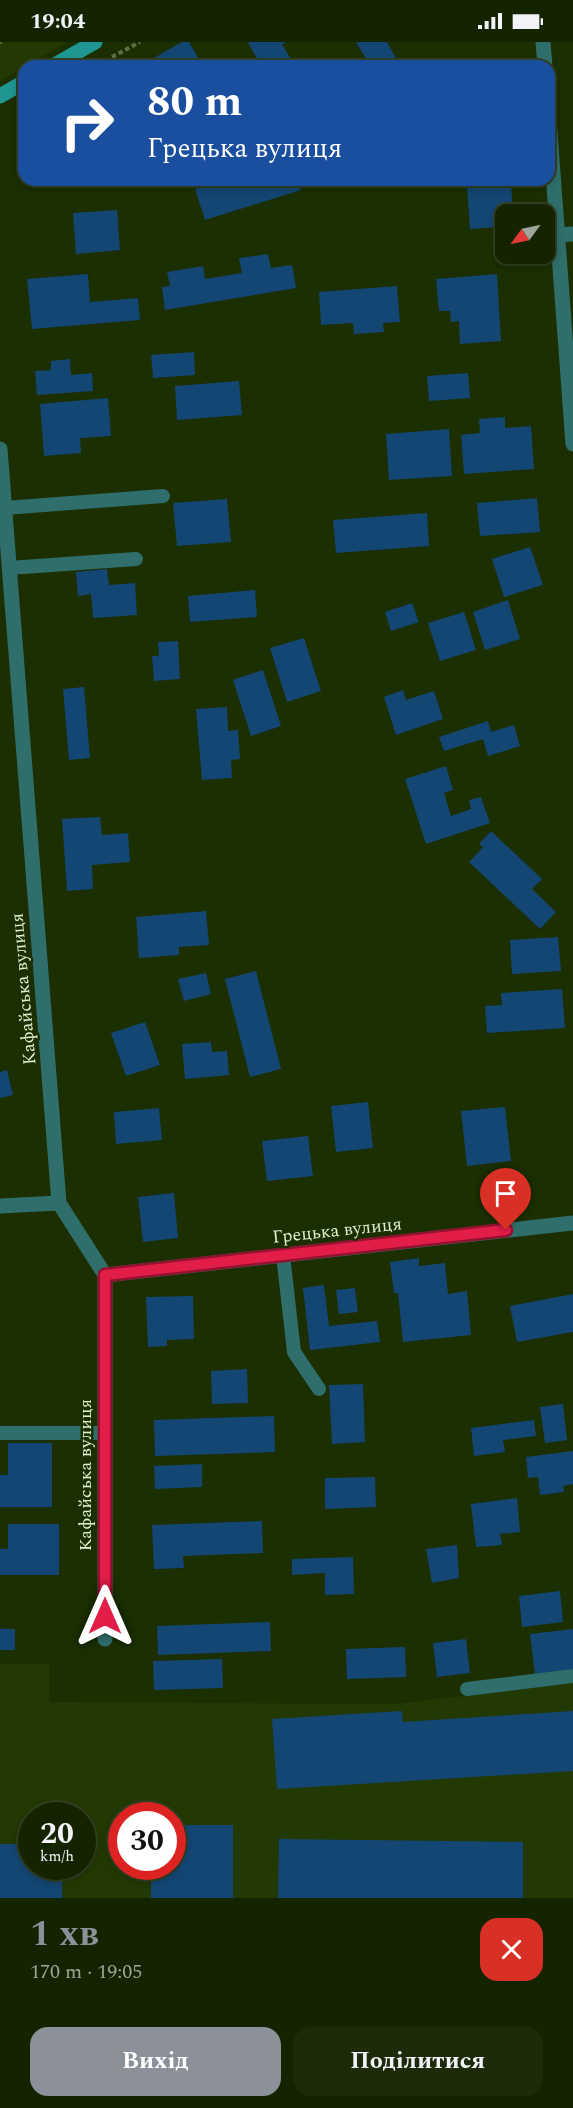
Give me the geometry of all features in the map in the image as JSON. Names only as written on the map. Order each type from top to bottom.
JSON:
[{"type":"main road","points":[[64,60],[95,42]]},
{"type":"main road","points":[[0,96],[18,86]]},
{"type":"street","points":[[543,42],[544,60]]},
{"type":"street","points":[[555,162],[565,234],[573,444]]},
{"type":"street","name":"Кафайська вулиця","points":[[0,449],[59,1203]]},
{"type":"street","points":[[0,1206],[59,1203],[105,1275]]},
{"type":"street","name":"Грецька вулиця","points":[[105,1275],[573,1223]]},
{"type":"street","name":"Кафайська вулиця","points":[[105,1275],[105,1639]]},
{"type":"lane","points":[[5,508],[163,496]]},
{"type":"lane","points":[[9,568],[136,559]]},
{"type":"lane","points":[[283,1255],[294,1352],[319,1389]]},
{"type":"lane","points":[[0,1433],[105,1432]]},
{"type":"lane","points":[[466,1689],[573,1676]]},
{"type":"path","points":[[107,60],[140,42]]},
{"type":"shaded area","points":[[0,42],[68,42],[37,60],[18,60],[18,71],[0,81]]},
{"type":"shaded area","points":[[0,1664],[49,1664],[49,1702],[396,1704],[573,1683],[573,1898],[0,1898]]},
{"type":"building","points":[[182,42],[189,42],[200,60],[150,60]]},
{"type":"building","points":[[248,42],[287,42],[282,44],[291,60],[258,60]]},
{"type":"building","points":[[356,42],[387,42],[397,60],[366,60]]},
{"type":"building","points":[[205,186],[300,186],[301,190],[205,220],[195,189]]},
{"type":"building","points":[[467,186],[511,186],[512,204],[495,204],[495,227],[470,229]]},
{"type":"building","points":[[117,210],[120,250],[76,254],[73,213]]},
{"type":"building","points":[[268,254],[271,268],[292,265],[296,288],[165,310],[162,287],[170,286],[167,272],[203,266],[205,279],[242,273],[239,258]]},
{"type":"building","points":[[88,274],[90,302],[138,298],[140,320],[32,329],[27,279]]},
{"type":"building","points":[[497,274],[501,341],[460,344],[459,321],[451,322],[450,311],[439,311],[436,279]]},
{"type":"building","points":[[397,286],[400,322],[383,323],[384,332],[354,334],[353,323],[321,325],[319,292]]},
{"type":"building","points":[[194,352],[195,375],[153,378],[151,355]]},
{"type":"building","points":[[70,359],[71,375],[92,373],[93,391],[37,395],[35,371],[51,370],[51,361]]},
{"type":"building","points":[[468,373],[470,398],[429,401],[427,376]]},
{"type":"building","points":[[239,381],[242,415],[177,420],[175,386]]},
{"type":"building","points":[[108,398],[111,436],[80,438],[81,453],[44,456],[40,404]]},
{"type":"building","points":[[505,417],[505,428],[531,426],[534,469],[464,474],[461,435],[480,433],[479,419]]},
{"type":"building","points":[[449,429],[452,476],[389,480],[386,434]]},
{"type":"building","points":[[537,498],[540,532],[480,536],[477,503]]},
{"type":"building","points":[[227,499],[231,542],[177,546],[173,503]]},
{"type":"building","points":[[427,513],[429,546],[336,553],[333,520]]},
{"type":"building","points":[[530,547],[543,585],[504,597],[492,559]]},
{"type":"building","points":[[107,569],[109,585],[135,583],[137,615],[93,618],[91,594],[78,596],[76,572]]},
{"type":"building","points":[[255,590],[257,617],[190,622],[188,596]]},
{"type":"building","points":[[508,600],[520,639],[485,650],[473,612]]},
{"type":"building","points":[[412,603],[419,622],[391,631],[385,612]]},
{"type":"building","points":[[464,612],[476,650],[440,661],[428,623]]},
{"type":"building","points":[[304,638],[321,691],[287,702],[270,648]]},
{"type":"building","points":[[178,641],[180,679],[154,681],[152,656],[159,656],[158,642]]},
{"type":"building","points":[[263,670],[281,726],[251,736],[233,680]]},
{"type":"building","points":[[84,687],[90,758],[69,760],[63,689]]},
{"type":"building","points":[[403,690],[406,700],[434,691],[443,719],[396,735],[384,697]]},
{"type":"building","points":[[227,707],[228,731],[238,730],[240,759],[231,760],[232,778],[202,780],[196,709]]},
{"type":"building","points":[[488,721],[491,732],[514,725],[520,746],[488,756],[483,739],[444,751],[439,737]]},
{"type":"building","points":[[446,766],[453,790],[444,793],[451,816],[471,809],[469,800],[481,797],[490,823],[426,844],[405,779]]},
{"type":"building","points":[[100,817],[102,835],[128,833],[130,862],[92,865],[93,889],[67,891],[62,819]]},
{"type":"building","points":[[491,831],[542,879],[532,889],[556,912],[540,929],[469,862],[483,847],[479,844]]},
{"type":"building","points":[[206,911],[209,945],[179,947],[179,955],[139,958],[136,917]]},
{"type":"building","points":[[558,937],[561,971],[512,974],[510,940]]},
{"type":"building","points":[[256,971],[281,1069],[250,1077],[225,979]]},
{"type":"building","points":[[206,973],[211,994],[184,1001],[178,979]]},
{"type":"building","points":[[562,989],[565,1028],[487,1033],[485,1006],[502,1005],[501,993]]},
{"type":"building","points":[[145,1022],[160,1065],[126,1076],[111,1033]]},
{"type":"building","points":[[211,1042],[212,1052],[227,1051],[229,1075],[185,1079],[182,1044]]},
{"type":"building","points":[[7,1070],[13,1095],[0,1098],[0,1072]]},
{"type":"building","points":[[368,1102],[373,1148],[336,1152],[331,1106]]},
{"type":"building","points":[[505,1107],[511,1161],[467,1166],[461,1111]]},
{"type":"building","points":[[159,1108],[162,1140],[116,1144],[114,1112]]},
{"type":"building","points":[[308,1136],[313,1176],[267,1181],[262,1141]]},
{"type":"building","points":[[174,1193],[178,1238],[143,1242],[138,1197]]},
{"type":"building","points":[[419,1258],[419,1266],[445,1263],[448,1294],[467,1291],[471,1335],[403,1342],[398,1293],[394,1293],[390,1262]]},
{"type":"building","points":[[324,1285],[329,1326],[377,1321],[380,1342],[310,1350],[303,1288]]},
{"type":"building","points":[[355,1288],[358,1312],[339,1314],[336,1290]]},
{"type":"building","points":[[573,1294],[573,1332],[517,1342],[510,1306]]},
{"type":"building","points":[[193,1296],[194,1339],[167,1340],[167,1346],[148,1347],[146,1297]]},
{"type":"building","points":[[247,1369],[248,1403],[212,1404],[211,1371]]},
{"type":"building","points":[[363,1384],[365,1442],[332,1444],[329,1385]]},
{"type":"building","points":[[563,1404],[567,1440],[545,1443],[540,1407]]},
{"type":"building","points":[[274,1416],[275,1452],[155,1456],[154,1420]]},
{"type":"building","points":[[534,1420],[536,1436],[503,1440],[505,1452],[474,1456],[471,1428]]},
{"type":"building","points":[[8,1443],[52,1443],[52,1507],[0,1507],[0,1475],[8,1475]]},
{"type":"building","points":[[573,1451],[573,1484],[563,1486],[564,1492],[540,1495],[538,1477],[528,1478],[526,1457]]},
{"type":"building","points":[[202,1464],[202,1487],[155,1489],[154,1466]]},
{"type":"building","points":[[375,1477],[376,1507],[325,1509],[325,1478]]},
{"type":"building","points":[[517,1498],[520,1532],[500,1534],[502,1545],[476,1547],[471,1504]]},
{"type":"building","points":[[262,1521],[263,1553],[183,1556],[184,1568],[154,1569],[152,1525]]},
{"type":"building","points":[[8,1524],[59,1524],[59,1575],[0,1575],[0,1549],[8,1549]]},
{"type":"building","points":[[457,1545],[459,1578],[432,1583],[426,1549]]},
{"type":"building","points":[[353,1557],[354,1594],[325,1595],[325,1573],[292,1575],[292,1559]]},
{"type":"building","points":[[560,1591],[563,1622],[522,1627],[519,1596]]},
{"type":"building","points":[[270,1622],[271,1651],[158,1655],[157,1626]]},
{"type":"building","points":[[0,1629],[15,1629],[15,1650],[0,1650]]},
{"type":"building","points":[[573,1629],[573,1669],[535,1674],[530,1634]]},
{"type":"building","points":[[466,1639],[470,1673],[437,1677],[433,1643]]},
{"type":"building","points":[[405,1647],[406,1677],[347,1679],[346,1649]]},
{"type":"building","points":[[222,1659],[223,1688],[154,1690],[153,1661]]},
{"type":"building","points":[[402,1711],[403,1722],[573,1711],[573,1771],[277,1789],[272,1719]]},
{"type":"building","points":[[186,1825],[233,1825],[233,1898],[151,1898],[151,1880],[186,1880]]},
{"type":"building","points":[[279,1839],[523,1842],[523,1898],[278,1898]]},
{"type":"building","points":[[0,1844],[18,1844],[18,1880],[62,1880],[62,1898],[0,1898]]},
{"type":"route","points":[[105,1616],[105,1275],[506,1230]]}]
